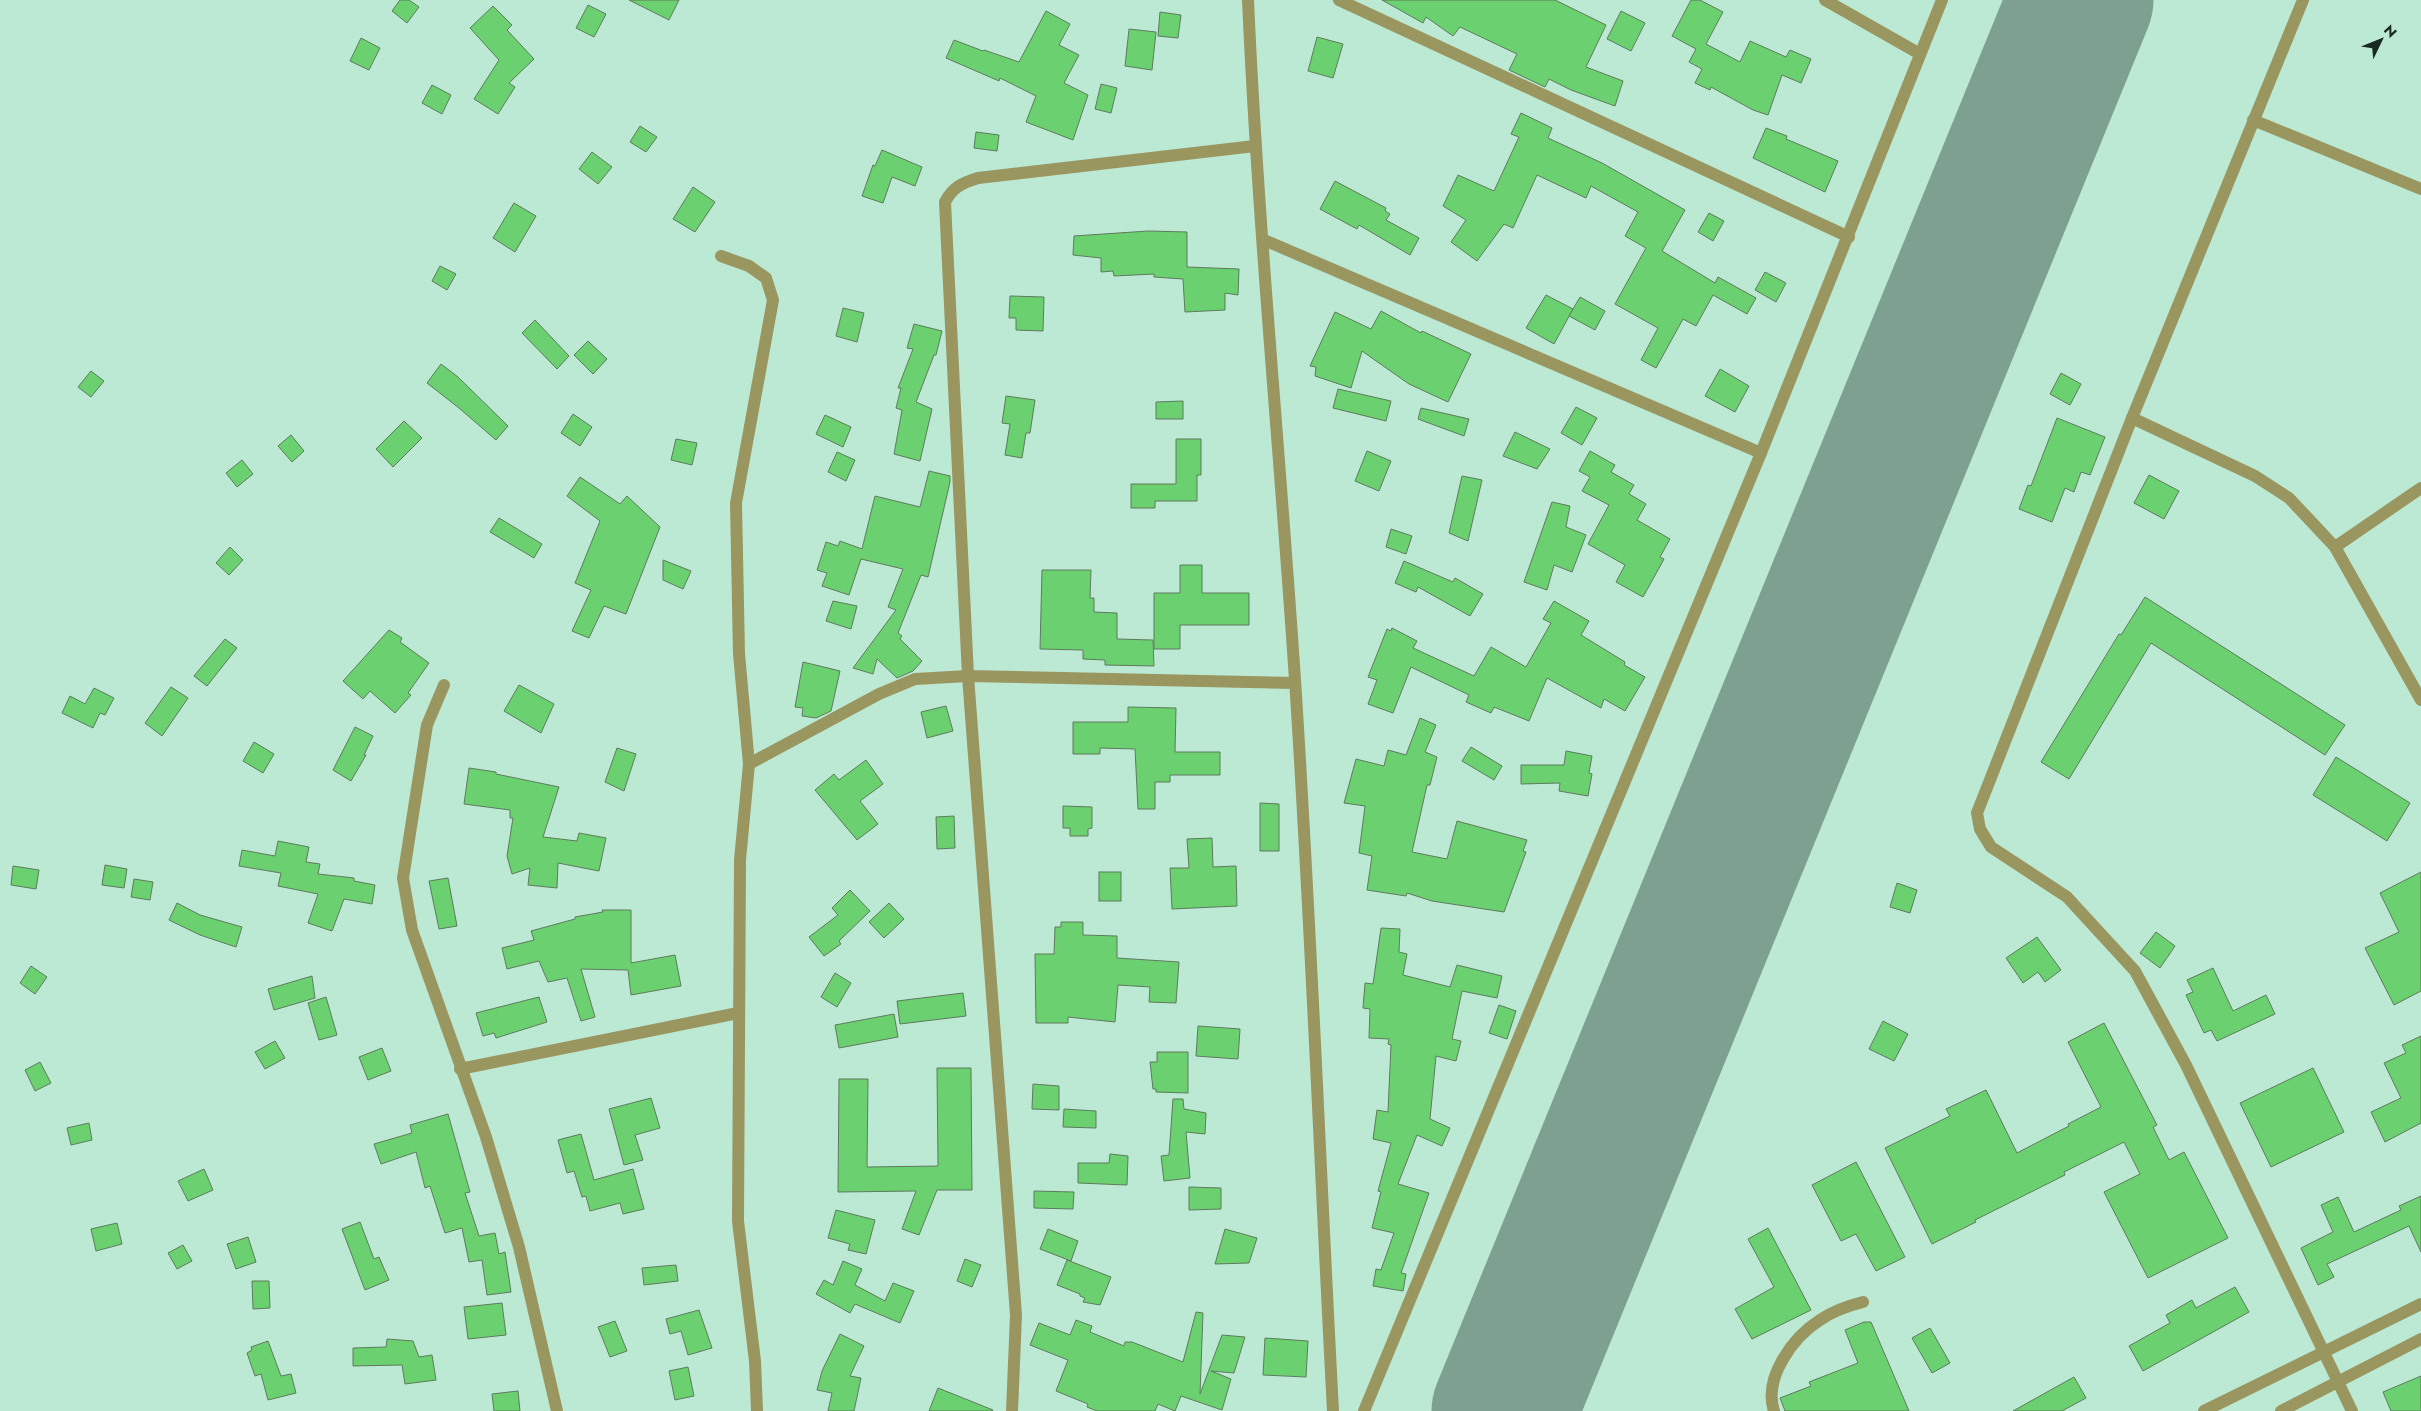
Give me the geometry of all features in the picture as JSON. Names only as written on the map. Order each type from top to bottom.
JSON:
[{"type":"street","points":[[1248,0],[1255,146],[1264,240],[1295,683],[1333,1411]]},
{"type":"street","points":[[1339,0],[1849,237]]},
{"type":"street","points":[[1825,0],[1920,54]]},
{"type":"street","points":[[1364,1411],[1761,453],[1849,237],[1942,0]]},
{"type":"street","points":[[2303,0],[2132,418],[1976,813],[1980,830],[1991,847],[2067,897],[2135,971],[2186,1066],[2352,1411]]},
{"type":"street","points":[[2253,120],[2421,189]]},
{"type":"street","points":[[1012,1411],[1016,1314],[968,676],[945,202],[951,190],[961,183],[978,178],[1255,146]]},
{"type":"street","points":[[1264,240],[1761,453]]},
{"type":"street","points":[[721,256],[749,266],[766,278],[773,300],[736,503],[738,654],[749,764],[740,860],[738,1222],[755,1360],[757,1411]]},
{"type":"street","points":[[2132,418],[2255,476],[2289,498],[2335,547],[2421,700]]},
{"type":"street","points":[[2335,547],[2421,488]]},
{"type":"street","points":[[749,764],[879,694],[915,679],[968,676],[1295,683]]},
{"type":"street","points":[[444,685],[427,725],[403,878],[412,930],[460,1069],[486,1137],[518,1247],[557,1411]]},
{"type":"street","points":[[460,1069],[738,1013]]},
{"type":"street","points":[[1774,1411],[1770,1398],[1775,1375],[1800,1337],[1818,1321],[1840,1308],[1862,1302]]},
{"type":"street","points":[[2204,1411],[2324,1354],[2421,1304]]},
{"type":"street","points":[[2280,1411],[2421,1339]]},
{"type":"building","points":[[400,0],[409,0],[419,7],[407,23],[392,11]]},
{"type":"building","points":[[629,0],[679,0],[669,20]]},
{"type":"building","points":[[1382,0],[1555,0],[1606,25],[1586,67],[1623,81],[1615,106],[1571,90],[1549,79],[1545,87],[1509,70],[1517,54],[1460,27],[1453,36],[1426,17],[1423,23]]},
{"type":"building","points":[[1691,0],[1700,0],[1723,12],[1706,44],[1740,62],[1750,41],[1786,57],[1790,50],[1811,59],[1801,83],[1782,75],[1768,115],[1753,110],[1711,87],[1710,90],[1695,83],[1702,69],[1689,62],[1696,49],[1672,36]]},
{"type":"building","points":[[588,5],[606,14],[594,37],[576,28]]},
{"type":"building","points":[[493,6],[512,25],[507,30],[534,59],[509,83],[515,87],[498,114],[474,99],[499,60],[470,28]]},
{"type":"building","points":[[1046,11],[1070,24],[1059,45],[1079,55],[1064,83],[1088,95],[1073,140],[1026,122],[1036,96],[1000,78],[999,81],[946,58],[954,40],[1019,62]]},
{"type":"building","points":[[1621,11],[1645,23],[1631,51],[1607,39]]},
{"type":"building","points":[[1160,12],[1181,15],[1178,38],[1158,36]]},
{"type":"building","points":[[1129,29],[1156,32],[1152,70],[1125,66]]},
{"type":"building","points":[[1317,37],[1343,44],[1333,78],[1308,71]]},
{"type":"building","points":[[361,38],[380,48],[369,70],[350,61]]},
{"type":"building","points":[[1101,84],[1117,88],[1111,113],[1095,109]]},
{"type":"building","points":[[432,85],[451,95],[442,114],[422,103]]},
{"type":"building","points":[[1521,113],[1552,128],[1548,138],[1602,163],[1685,210],[1662,251],[1715,283],[1718,277],[1756,298],[1747,314],[1713,295],[1696,326],[1683,319],[1656,368],[1641,360],[1658,328],[1615,304],[1646,248],[1625,236],[1638,212],[1591,186],[1586,198],[1537,175],[1513,228],[1504,224],[1477,261],[1451,242],[1466,220],[1443,206],[1458,175],[1494,191],[1519,137],[1511,134]]},
{"type":"building","points":[[640,126],[657,137],[646,152],[630,142]]},
{"type":"building","points":[[1766,128],[1787,136],[1786,139],[1838,161],[1825,192],[1753,158]]},
{"type":"building","points":[[976,132],[999,135],[997,151],[974,148]]},
{"type":"building","points":[[882,150],[922,167],[915,186],[892,177],[883,203],[862,196],[873,165],[875,166]]},
{"type":"building","points":[[592,152],[612,167],[598,184],[579,169]]},
{"type":"building","points":[[1335,181],[1386,208],[1385,211],[1390,214],[1386,220],[1419,238],[1410,255],[1359,225],[1357,229],[1320,209]]},
{"type":"building","points":[[693,187],[715,202],[695,232],[673,219]]},
{"type":"building","points":[[514,203],[536,216],[515,252],[493,238]]},
{"type":"building","points":[[1709,213],[1724,221],[1713,241],[1698,232]]},
{"type":"building","points":[[1148,231],[1187,232],[1187,267],[1239,269],[1238,295],[1225,293],[1225,310],[1185,312],[1183,279],[1154,277],[1154,274],[1114,276],[1113,271],[1101,272],[1101,258],[1073,255],[1074,236]]},
{"type":"building","points":[[440,266],[456,274],[447,290],[432,281]]},
{"type":"building","points":[[1765,272],[1786,283],[1776,302],[1755,290]]},
{"type":"building","points":[[1546,295],[1573,309],[1554,344],[1526,328]]},
{"type":"building","points":[[1010,296],[1044,297],[1043,331],[1016,330],[1016,318],[1009,318]]},
{"type":"building","points":[[1580,297],[1605,311],[1595,330],[1569,316]]},
{"type":"building","points":[[843,308],[864,313],[857,342],[836,336]]},
{"type":"building","points":[[1381,311],[1421,333],[1422,331],[1471,354],[1448,402],[1409,384],[1362,351],[1351,388],[1315,376],[1316,367],[1310,366],[1335,312],[1371,329]]},
{"type":"building","points":[[535,320],[569,356],[557,369],[522,333]]},
{"type":"building","points":[[914,324],[942,331],[936,355],[934,355],[916,402],[932,409],[920,461],[894,454],[902,410],[896,408],[901,388],[898,388],[913,349],[907,348]]},
{"type":"building","points":[[588,341],[607,359],[593,374],[574,355]]},
{"type":"building","points":[[441,364],[458,377],[508,426],[496,440],[427,383]]},
{"type":"building","points":[[1720,369],[1749,386],[1735,412],[1705,396]]},
{"type":"building","points":[[91,371],[104,381],[91,397],[78,387]]},
{"type":"building","points":[[2061,373],[2081,384],[2070,405],[2050,394]]},
{"type":"building","points":[[1338,389],[1391,401],[1386,421],[1333,408]]},
{"type":"building","points":[[1006,396],[1035,400],[1030,433],[1026,433],[1022,458],[1005,455],[1010,424],[1002,423]]},
{"type":"building","points":[[1183,401],[1183,419],[1156,419],[1156,402]]},
{"type":"building","points":[[1576,407],[1597,418],[1582,445],[1561,433]]},
{"type":"building","points":[[1421,408],[1469,419],[1464,436],[1418,419]]},
{"type":"building","points":[[573,414],[592,427],[580,446],[561,433]]},
{"type":"building","points":[[825,415],[851,427],[843,447],[816,434]]},
{"type":"building","points":[[2057,418],[2105,437],[2090,475],[2081,472],[2074,492],[2065,488],[2052,522],[2019,509],[2028,485],[2031,486]]},
{"type":"building","points":[[404,421],[422,438],[393,467],[376,449]]},
{"type":"building","points":[[1515,432],[1550,449],[1537,469],[1503,456]]},
{"type":"building","points":[[291,435],[304,451],[292,462],[278,446]]},
{"type":"building","points":[[676,439],[697,443],[692,465],[671,460]]},
{"type":"building","points":[[1176,439],[1201,439],[1201,475],[1197,475],[1197,501],[1155,501],[1155,508],[1131,508],[1131,484],[1176,484]]},
{"type":"building","points":[[1367,451],[1391,461],[1379,491],[1355,481]]},
{"type":"building","points":[[1590,451],[1615,465],[1611,472],[1634,485],[1629,494],[1646,504],[1637,520],[1670,539],[1660,557],[1664,559],[1643,597],[1616,582],[1625,565],[1588,544],[1609,505],[1582,491],[1590,477],[1579,471]]},
{"type":"building","points":[[837,452],[855,460],[846,481],[828,472]]},
{"type":"building","points":[[242,460],[253,474],[237,487],[226,473]]},
{"type":"building","points":[[929,471],[950,476],[950,482],[928,577],[921,575],[898,633],[902,636],[900,639],[922,661],[913,671],[897,678],[877,659],[873,674],[853,668],[896,610],[888,607],[903,569],[861,559],[849,595],[822,586],[827,573],[817,570],[826,542],[838,546],[840,541],[862,549],[875,496],[920,507]]},
{"type":"building","points":[[2149,475],[2179,491],[2164,519],[2134,503]]},
{"type":"building","points":[[1462,476],[1482,480],[1468,541],[1449,533]]},
{"type":"building","points":[[580,477],[620,504],[627,496],[660,527],[626,614],[604,606],[589,638],[572,631],[591,590],[575,583],[600,521],[567,496]]},
{"type":"building","points":[[1552,502],[1570,506],[1566,527],[1586,535],[1572,572],[1554,565],[1547,590],[1524,582]]},
{"type":"building","points":[[499,518],[542,544],[534,558],[490,532]]},
{"type":"building","points":[[1391,529],[1412,536],[1406,554],[1386,547]]},
{"type":"building","points":[[230,547],[243,560],[229,575],[216,563]]},
{"type":"building","points":[[663,560],[691,571],[683,589],[663,580]]},
{"type":"building","points":[[1404,561],[1453,582],[1455,578],[1483,594],[1470,616],[1418,587],[1416,592],[1395,583]]},
{"type":"building","points":[[1180,565],[1202,565],[1202,593],[1249,593],[1249,625],[1180,625],[1180,649],[1154,649],[1154,593],[1180,593]]},
{"type":"building","points":[[1042,570],[1091,570],[1090,598],[1094,598],[1094,612],[1117,613],[1117,639],[1153,640],[1154,666],[1105,665],[1105,660],[1083,659],[1083,650],[1040,649]]},
{"type":"building","points":[[2145,597],[2345,725],[2325,755],[2151,643],[2069,779],[2041,762],[2119,634],[2121,635]]},
{"type":"building","points":[[833,601],[857,606],[851,629],[826,621]]},
{"type":"building","points":[[1554,601],[1589,621],[1581,635],[1625,662],[1624,665],[1645,677],[1625,711],[1604,699],[1601,708],[1547,678],[1529,721],[1494,707],[1491,713],[1466,702],[1469,695],[1411,667],[1393,713],[1368,704],[1377,680],[1368,677],[1387,629],[1391,631],[1392,628],[1417,641],[1413,648],[1474,676],[1491,647],[1526,667],[1551,623],[1543,619]]},
{"type":"building","points":[[389,630],[402,638],[400,642],[429,663],[408,693],[411,695],[395,713],[370,691],[363,699],[343,681]]},
{"type":"building","points":[[225,639],[237,648],[207,686],[194,676]]},
{"type":"building","points":[[803,662],[840,671],[831,711],[816,718],[802,716],[803,708],[795,707]]},
{"type":"building","points":[[519,685],[554,704],[541,733],[504,711]]},
{"type":"building","points":[[171,687],[188,698],[162,736],[145,723]]},
{"type":"building","points":[[94,688],[114,698],[105,715],[100,713],[93,728],[62,713],[70,696],[85,704]]},
{"type":"building","points":[[946,706],[953,731],[927,738],[921,712]]},
{"type":"building","points":[[1128,707],[1176,708],[1175,752],[1220,752],[1220,775],[1170,775],[1170,782],[1155,782],[1155,809],[1138,809],[1135,749],[1100,748],[1100,754],[1073,754],[1073,722],[1128,722]]},
{"type":"building","points":[[1420,718],[1436,725],[1425,752],[1437,757],[1430,785],[1427,785],[1412,852],[1447,859],[1457,821],[1527,840],[1523,851],[1526,852],[1504,912],[1432,901],[1407,893],[1406,896],[1367,890],[1372,856],[1359,853],[1365,806],[1344,803],[1356,759],[1384,766],[1388,750],[1406,755]]},
{"type":"building","points":[[355,727],[373,736],[364,755],[366,755],[351,781],[333,770]]},
{"type":"building","points":[[254,742],[274,754],[263,773],[243,761]]},
{"type":"building","points":[[1471,747],[1502,766],[1494,780],[1462,761]]},
{"type":"building","points":[[617,748],[636,754],[624,791],[605,782]]},
{"type":"building","points":[[1566,751],[1592,756],[1589,773],[1592,774],[1588,796],[1559,791],[1560,783],[1521,784],[1521,765],[1564,765]]},
{"type":"building","points":[[2336,757],[2410,803],[2387,841],[2313,795]]},
{"type":"building","points":[[866,760],[883,784],[860,801],[878,824],[857,840],[815,790],[834,774],[839,780]]},
{"type":"building","points":[[469,768],[496,772],[496,774],[559,787],[543,837],[577,841],[579,833],[606,838],[599,871],[558,863],[557,888],[528,885],[530,868],[512,874],[507,856],[513,818],[510,818],[510,810],[464,804]]},
{"type":"building","points":[[1260,803],[1279,804],[1279,851],[1260,851]]},
{"type":"building","points":[[1063,806],[1092,807],[1092,828],[1088,829],[1088,836],[1070,836],[1070,828],[1063,828]]},
{"type":"building","points":[[954,816],[955,848],[937,849],[936,817]]},
{"type":"building","points":[[1212,838],[1213,867],[1236,866],[1237,906],[1172,909],[1170,868],[1189,868],[1187,839]]},
{"type":"building","points":[[278,841],[309,847],[306,862],[320,864],[318,874],[354,878],[354,881],[375,885],[372,904],[344,899],[332,931],[308,923],[318,894],[278,886],[281,873],[239,866],[242,850],[275,856]]},
{"type":"building","points":[[105,865],[127,869],[124,888],[102,885]]},
{"type":"building","points":[[13,866],[39,870],[36,889],[11,885]]},
{"type":"building","points":[[1099,872],[1121,872],[1121,901],[1099,901]]},
{"type":"building","points":[[2421,872],[2421,991],[2394,1005],[2365,948],[2399,932],[2380,893]]},
{"type":"building","points":[[448,878],[457,926],[439,929],[429,881]]},
{"type":"building","points":[[134,879],[153,882],[150,900],[131,897]]},
{"type":"building","points":[[1897,883],[1917,890],[1910,913],[1890,907]]},
{"type":"building","points":[[850,890],[870,911],[839,941],[841,944],[824,956],[809,937],[838,915],[832,908]]},
{"type":"building","points":[[177,903],[200,915],[242,927],[236,947],[200,935],[169,920]]},
{"type":"building","points":[[889,903],[904,919],[884,938],[869,922]]},
{"type":"building","points":[[602,910],[631,910],[631,963],[675,955],[681,986],[631,995],[628,970],[581,969],[595,1017],[581,1021],[567,978],[548,982],[539,961],[507,969],[502,948],[534,940],[531,931],[575,919],[575,917],[603,912]]},
{"type":"building","points":[[1061,922],[1083,922],[1083,935],[1117,936],[1117,958],[1179,962],[1176,1003],[1149,1002],[1150,987],[1118,985],[1115,1022],[1068,1017],[1068,1023],[1036,1023],[1035,954],[1054,954],[1055,927],[1061,927]]},
{"type":"building","points":[[1381,928],[1400,929],[1399,952],[1407,954],[1403,975],[1450,987],[1457,965],[1502,976],[1497,998],[1462,991],[1452,1039],[1461,1041],[1456,1061],[1436,1056],[1430,1119],[1450,1128],[1442,1146],[1417,1135],[1398,1184],[1429,1193],[1401,1273],[1406,1274],[1403,1291],[1373,1286],[1376,1269],[1381,1270],[1394,1233],[1372,1228],[1381,1192],[1378,1191],[1391,1143],[1373,1139],[1377,1110],[1388,1112],[1391,1045],[1388,1044],[1389,1039],[1369,1038],[1370,1009],[1363,1008],[1365,983],[1373,984]]},
{"type":"building","points":[[2156,932],[2175,946],[2160,968],[2140,953]]},
{"type":"building","points":[[2037,937],[2061,970],[2045,982],[2038,972],[2023,983],[2006,958]]},
{"type":"building","points":[[31,966],[47,977],[35,994],[20,983]]},
{"type":"building","points":[[2213,968],[2233,1011],[2266,995],[2275,1014],[2217,1041],[2211,1030],[2204,1033],[2186,995],[2193,992],[2187,980]]},
{"type":"building","points":[[835,973],[851,983],[837,1007],[821,997]]},
{"type":"building","points":[[312,976],[315,998],[274,1010],[268,989]]},
{"type":"building","points":[[963,993],[966,1016],[900,1024],[897,1001]]},
{"type":"building","points":[[326,997],[337,1035],[319,1040],[308,1003]]},
{"type":"building","points":[[539,997],[547,1022],[496,1038],[494,1033],[483,1036],[476,1013]]},
{"type":"building","points":[[1499,1005],[1516,1011],[1507,1039],[1489,1033]]},
{"type":"building","points":[[894,1014],[898,1037],[839,1048],[835,1025]]},
{"type":"building","points":[[1883,1021],[1908,1034],[1894,1061],[1869,1049]]},
{"type":"building","points":[[2104,1023],[2157,1125],[2153,1127],[2169,1160],[2184,1152],[2228,1238],[2148,1278],[2104,1192],[2140,1174],[2124,1142],[2064,1172],[2065,1175],[1975,1220],[1976,1222],[1932,1244],[1885,1148],[1950,1116],[1946,1109],[1986,1090],[2017,1153],[2069,1126],[2068,1124],[2101,1107],[2068,1042]]},
{"type":"building","points":[[1198,1026],[1240,1029],[1238,1059],[1196,1056]]},
{"type":"building","points":[[2421,1036],[2421,1123],[2385,1142],[2371,1112],[2401,1098],[2384,1063],[2406,1053],[2402,1045]]},
{"type":"building","points":[[275,1041],[285,1058],[265,1069],[255,1052]]},
{"type":"building","points":[[382,1048],[391,1071],[368,1080],[359,1057]]},
{"type":"building","points":[[1157,1052],[1188,1052],[1188,1093],[1156,1092],[1156,1089],[1153,1089],[1150,1062],[1157,1062]]},
{"type":"building","points":[[40,1062],[51,1083],[35,1091],[25,1070]]},
{"type":"building","points":[[937,1068],[971,1068],[972,1190],[937,1190],[919,1235],[902,1229],[916,1191],[838,1192],[839,1079],[868,1079],[867,1167],[938,1166]]},
{"type":"building","points":[[2313,1068],[2344,1132],[2271,1167],[2240,1103]]},
{"type":"building","points":[[1033,1084],[1059,1086],[1059,1110],[1032,1109]]},
{"type":"building","points":[[651,1098],[660,1128],[635,1135],[643,1160],[624,1165],[609,1109]]},
{"type":"building","points":[[1173,1099],[1183,1099],[1184,1109],[1206,1113],[1205,1134],[1186,1132],[1190,1178],[1164,1181],[1161,1156],[1169,1155]]},
{"type":"building","points":[[1064,1109],[1096,1111],[1096,1128],[1063,1127]]},
{"type":"building","points":[[448,1114],[470,1192],[465,1193],[479,1236],[495,1233],[499,1254],[505,1252],[511,1292],[487,1295],[482,1260],[469,1262],[462,1228],[445,1233],[430,1186],[425,1188],[416,1152],[381,1164],[374,1144],[412,1133],[410,1125]]},
{"type":"building","points":[[89,1123],[92,1140],[71,1145],[67,1128]]},
{"type":"building","points":[[581,1134],[594,1180],[633,1169],[644,1209],[623,1214],[620,1203],[590,1211],[586,1196],[582,1197],[574,1171],[567,1173],[558,1140]]},
{"type":"building","points":[[1110,1154],[1128,1156],[1127,1185],[1078,1183],[1078,1163],[1109,1163]]},
{"type":"building","points":[[1856,1162],[1905,1257],[1876,1271],[1856,1234],[1841,1241],[1812,1185]]},
{"type":"building","points":[[204,1169],[213,1190],[188,1201],[178,1181]]},
{"type":"building","points":[[1189,1187],[1221,1188],[1221,1209],[1189,1210]]},
{"type":"building","points":[[1034,1191],[1074,1192],[1073,1209],[1034,1208]]},
{"type":"building","points":[[2421,1196],[2421,1252],[2409,1226],[2327,1264],[2334,1277],[2318,1285],[2301,1248],[2333,1232],[2321,1205],[2338,1197],[2354,1232],[2401,1210],[2399,1206]]},
{"type":"building","points":[[836,1210],[875,1220],[866,1254],[848,1250],[850,1244],[828,1238]]},
{"type":"building","points":[[360,1222],[374,1259],[379,1257],[389,1280],[365,1290],[342,1229]]},
{"type":"building","points":[[117,1223],[122,1244],[96,1251],[91,1229]]},
{"type":"building","points":[[1768,1228],[1811,1310],[1752,1339],[1735,1309],[1774,1287],[1748,1239]]},
{"type":"building","points":[[1048,1229],[1078,1241],[1071,1261],[1040,1249]]},
{"type":"building","points":[[1225,1229],[1257,1238],[1249,1263],[1215,1264]]},
{"type":"building","points":[[248,1237],[256,1262],[236,1269],[227,1244]]},
{"type":"building","points":[[183,1245],[192,1261],[177,1269],[168,1253]]},
{"type":"building","points":[[965,1259],[981,1265],[972,1287],[957,1281]]},
{"type":"building","points":[[1067,1260],[1111,1277],[1100,1305],[1083,1302],[1085,1298],[1080,1296],[1080,1294],[1057,1285]]},
{"type":"building","points":[[843,1261],[862,1269],[855,1285],[885,1301],[893,1283],[914,1291],[900,1323],[855,1304],[850,1313],[816,1294],[824,1280],[833,1285]]},
{"type":"building","points":[[676,1265],[678,1281],[644,1285],[642,1268]]},
{"type":"building","points":[[252,1281],[269,1281],[270,1308],[253,1309]]},
{"type":"building","points":[[2235,1287],[2249,1312],[2143,1371],[2129,1346],[2170,1323],[2166,1315],[2192,1300],[2196,1308]]},
{"type":"building","points":[[502,1303],[506,1335],[468,1339],[464,1307]]},
{"type":"building","points":[[699,1310],[712,1348],[688,1355],[681,1331],[670,1334],[666,1319]]},
{"type":"building","points":[[1196,1312],[1203,1313],[1200,1394],[1222,1335],[1245,1337],[1234,1373],[1211,1371],[1231,1379],[1222,1410],[1181,1396],[1175,1411],[1158,1404],[1155,1411],[1097,1411],[1087,1407],[1088,1404],[1056,1391],[1068,1360],[1030,1345],[1039,1323],[1070,1335],[1076,1320],[1092,1326],[1090,1332],[1124,1346],[1125,1342],[1132,1342],[1183,1362]]},
{"type":"building","points":[[615,1321],[627,1351],[610,1357],[598,1327]]},
{"type":"building","points":[[1864,1322],[1871,1322],[1909,1411],[1785,1411],[1780,1398],[1811,1386],[1809,1382],[1858,1363],[1845,1330]]},
{"type":"building","points":[[1930,1328],[1950,1363],[1932,1373],[1912,1338]]},
{"type":"building","points":[[840,1334],[864,1346],[850,1376],[861,1378],[854,1411],[828,1411],[832,1393],[817,1390],[822,1371]]},
{"type":"building","points":[[1265,1338],[1308,1341],[1306,1377],[1263,1375]]},
{"type":"building","points":[[387,1339],[413,1341],[419,1357],[432,1355],[436,1380],[405,1384],[402,1365],[353,1366],[353,1348],[386,1347]]},
{"type":"building","points":[[268,1341],[281,1376],[291,1374],[296,1393],[268,1400],[261,1374],[255,1376],[247,1353],[252,1350],[251,1347]]},
{"type":"building","points":[[688,1367],[694,1396],[675,1400],[669,1371]]},
{"type":"building","points":[[2421,1376],[2421,1411],[2391,1411],[2383,1392]]},
{"type":"building","points":[[2074,1377],[2086,1398],[2062,1411],[2013,1411]]},
{"type":"building","points":[[938,1388],[993,1410],[929,1411]]},
{"type":"building","points":[[518,1391],[520,1411],[494,1411],[492,1394]]},
{"type":"runway","points":[[1504,1411],[2081,0]]}]
